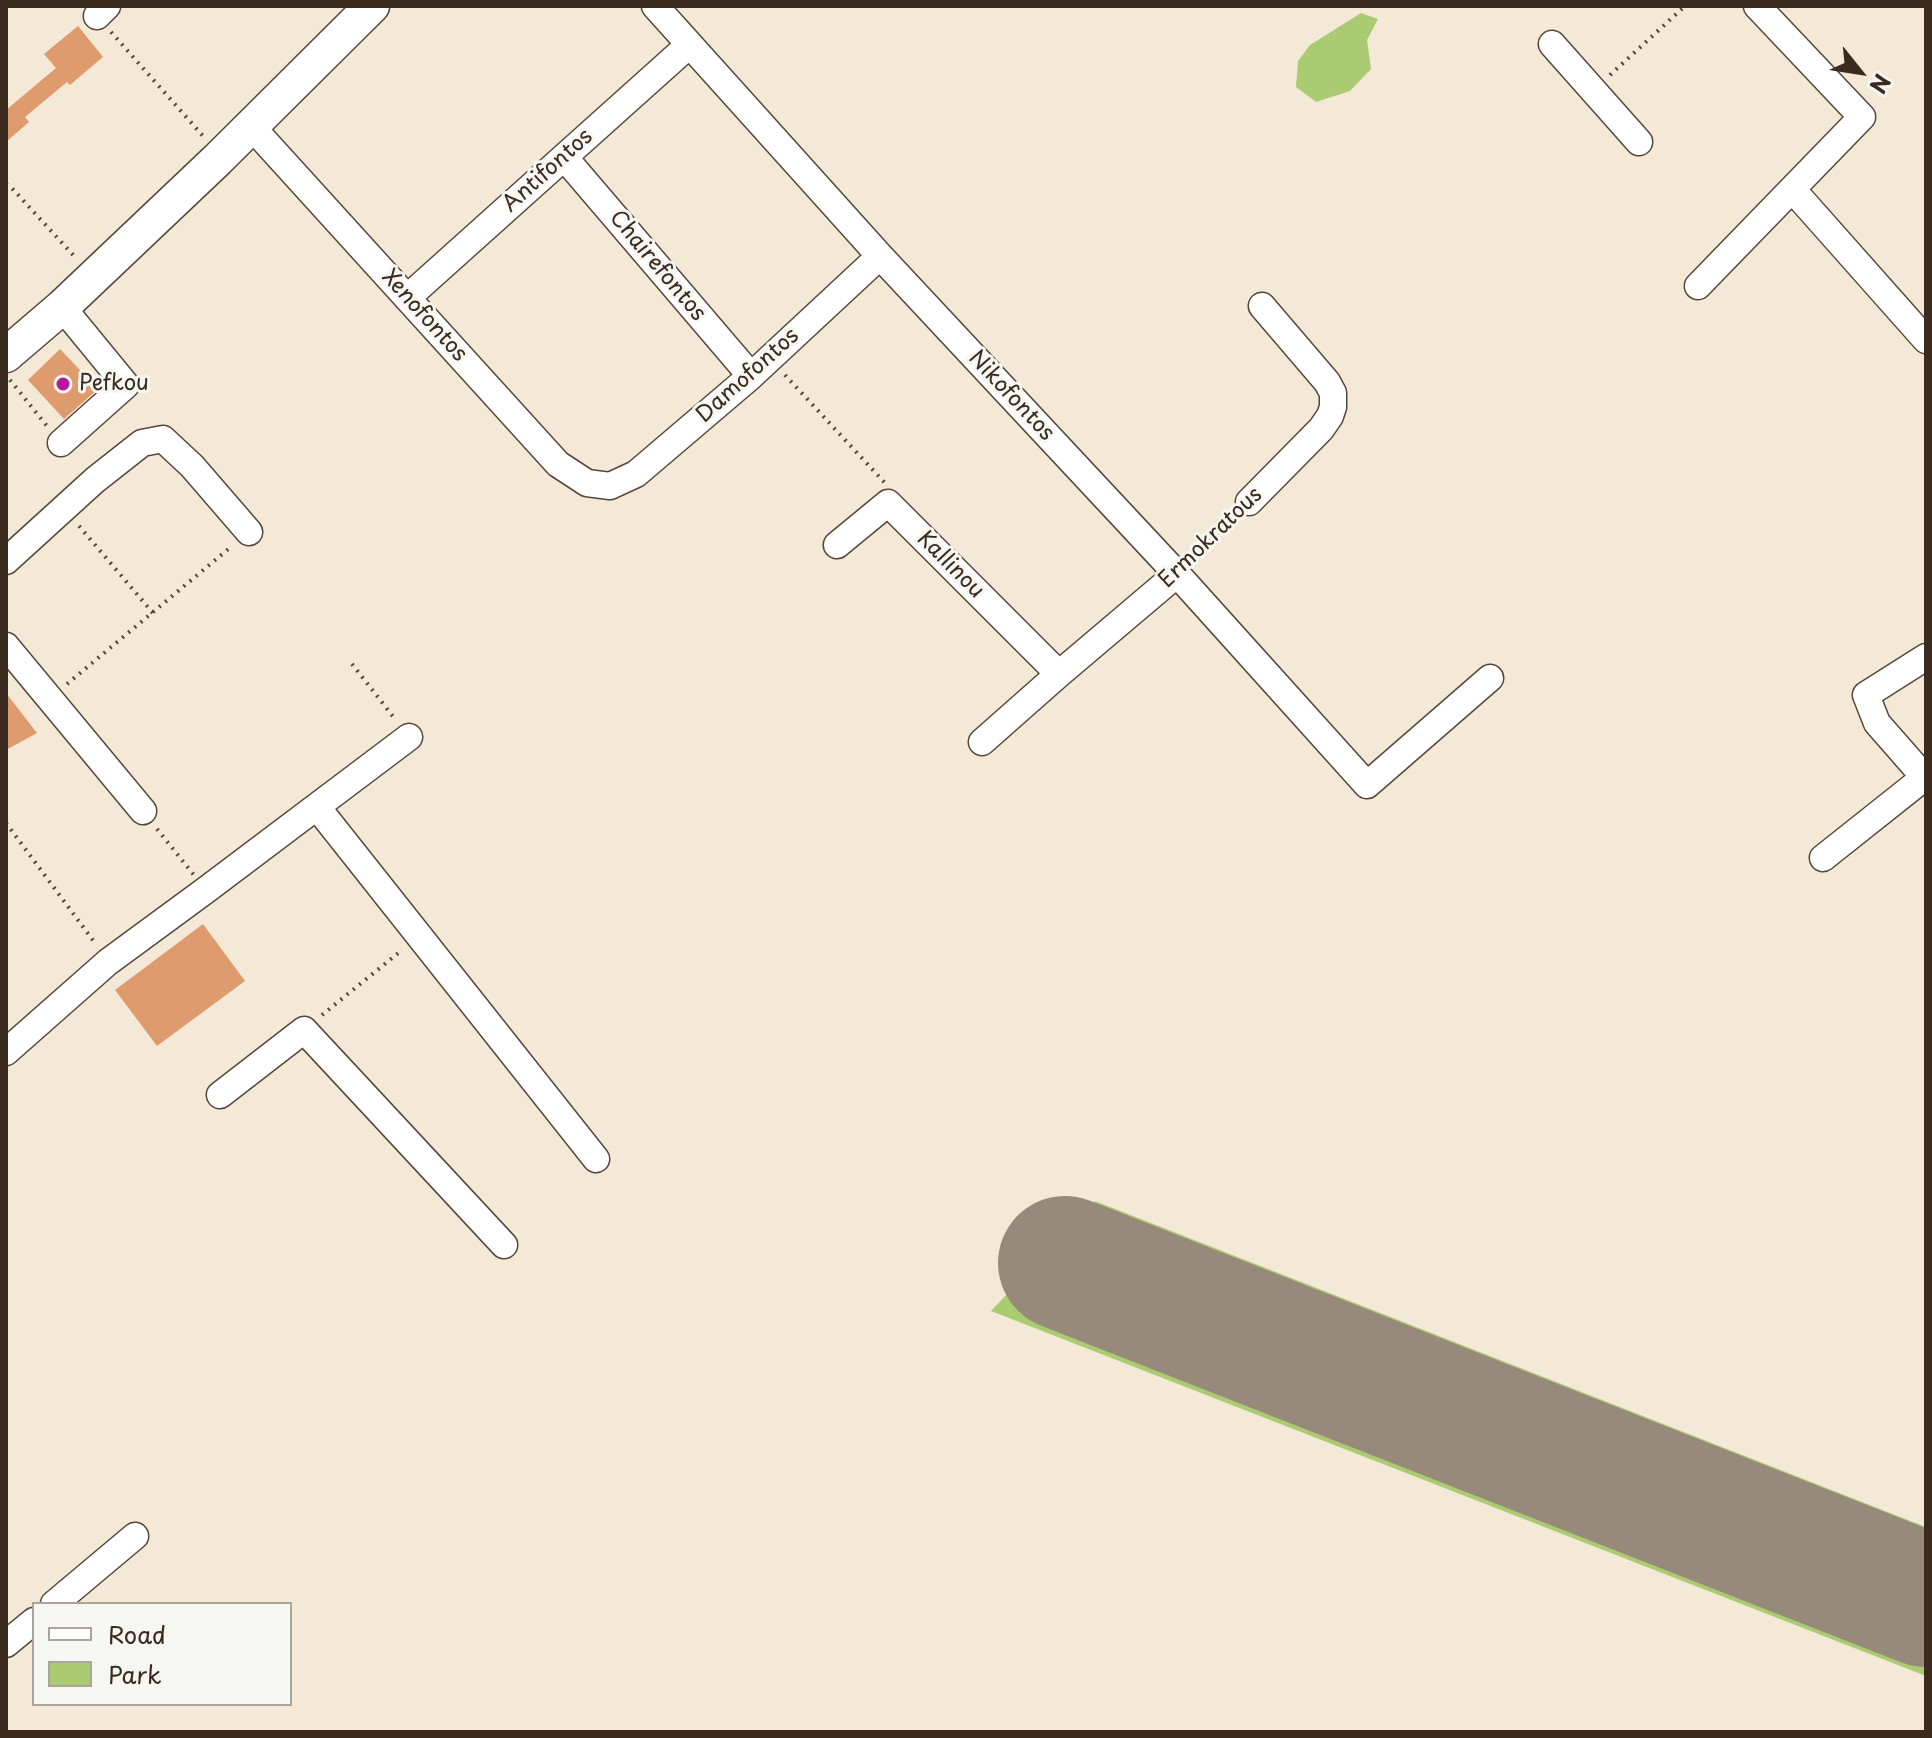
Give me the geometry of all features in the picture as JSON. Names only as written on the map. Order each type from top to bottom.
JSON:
[{"type":"main road","points":[[6,355],[62,307],[221,156],[372,6]]},
{"type":"street","name":"Nikofontos","points":[[655,6],[880,256],[1177,574],[1367,785],[1490,678]]},
{"type":"street","points":[[1698,286],[1862,117],[1757,6]]},
{"type":"street","points":[[1552,44],[1639,142]]},
{"type":"street","name":"Antifontos","points":[[407,298],[689,45]]},
{"type":"street","name":"Xenofontos","points":[[251,126],[558,464],[587,483],[610,486]]},
{"type":"street","name":"Chairefontos","points":[[564,157],[760,367]]},
{"type":"street","points":[[1792,189],[1926,340]]},
{"type":"street","name":"Damofontos","points":[[610,486],[636,474],[760,367],[880,256]]},
{"type":"street","name":"Ermokratous","points":[[1249,502],[1321,429],[1333,407],[1333,393],[1327,382],[1262,306]]},
{"type":"street","points":[[61,443],[126,385],[62,307]]},
{"type":"street","points":[[6,561],[95,480],[142,443],[163,439],[192,466],[249,532]]},
{"type":"street","points":[[837,545],[888,503]]},
{"type":"street","name":"Kallinou","points":[[888,503],[1059,674]]},
{"type":"street","name":"Ermokratous","points":[[982,742],[1177,574]]},
{"type":"street","points":[[6,646],[143,811]]},
{"type":"street","points":[[1823,858],[1925,778],[1877,723],[1866,695],[1926,657]]},
{"type":"street","points":[[6,1052],[108,962],[409,737]]},
{"type":"street","points":[[317,807],[596,1159]]},
{"type":"street","points":[[220,1095],[304,1030],[504,1245]]},
{"type":"street","points":[[56,1602],[135,1536]]},
{"type":"street","points":[[6,1644],[32,1623]]},
{"type":"path","points":[[1593,91],[1685,6]]},
{"type":"path","points":[[102,11],[221,156]]},
{"type":"path","points":[[6,184],[93,276]]},
{"type":"path","points":[[760,367],[887,485],[888,503]]},
{"type":"path","name":"Ermokratous","points":[[1177,574],[1249,502]]},
{"type":"path","points":[[64,509],[153,613]]},
{"type":"path","points":[[50,699],[249,532]]},
{"type":"path","points":[[352,664],[409,737]]},
{"type":"path","points":[[143,811],[206,890]]},
{"type":"path","points":[[6,823],[108,962]]},
{"type":"path","points":[[304,1030],[419,936]]},
{"type":"green space","points":[[1361,13],[1378,19],[1367,40],[1371,69],[1350,91],[1316,102],[1296,87],[1298,61],[1310,45]]},
{"type":"green space","points":[[1095,1201],[1926,1527],[1926,1565],[1074,1231],[1023,1288],[1926,1639],[1926,1676],[991,1311]]},
{"type":"building","points":[[78,26],[103,57],[25,117],[29,122],[6,142],[6,110],[56,68],[44,54]]},
{"type":"building","points":[[60,349],[98,389],[64,419],[28,380]]},
{"type":"building","points":[[6,693],[37,733],[6,750]]},
{"type":"building","points":[[203,924],[245,981],[157,1046],[115,990]]},
{"type":"runway","points":[[1065,1263],[1926,1600]]},
{"type":"place","name":"Pefkou","points":[[63,384]]}]
